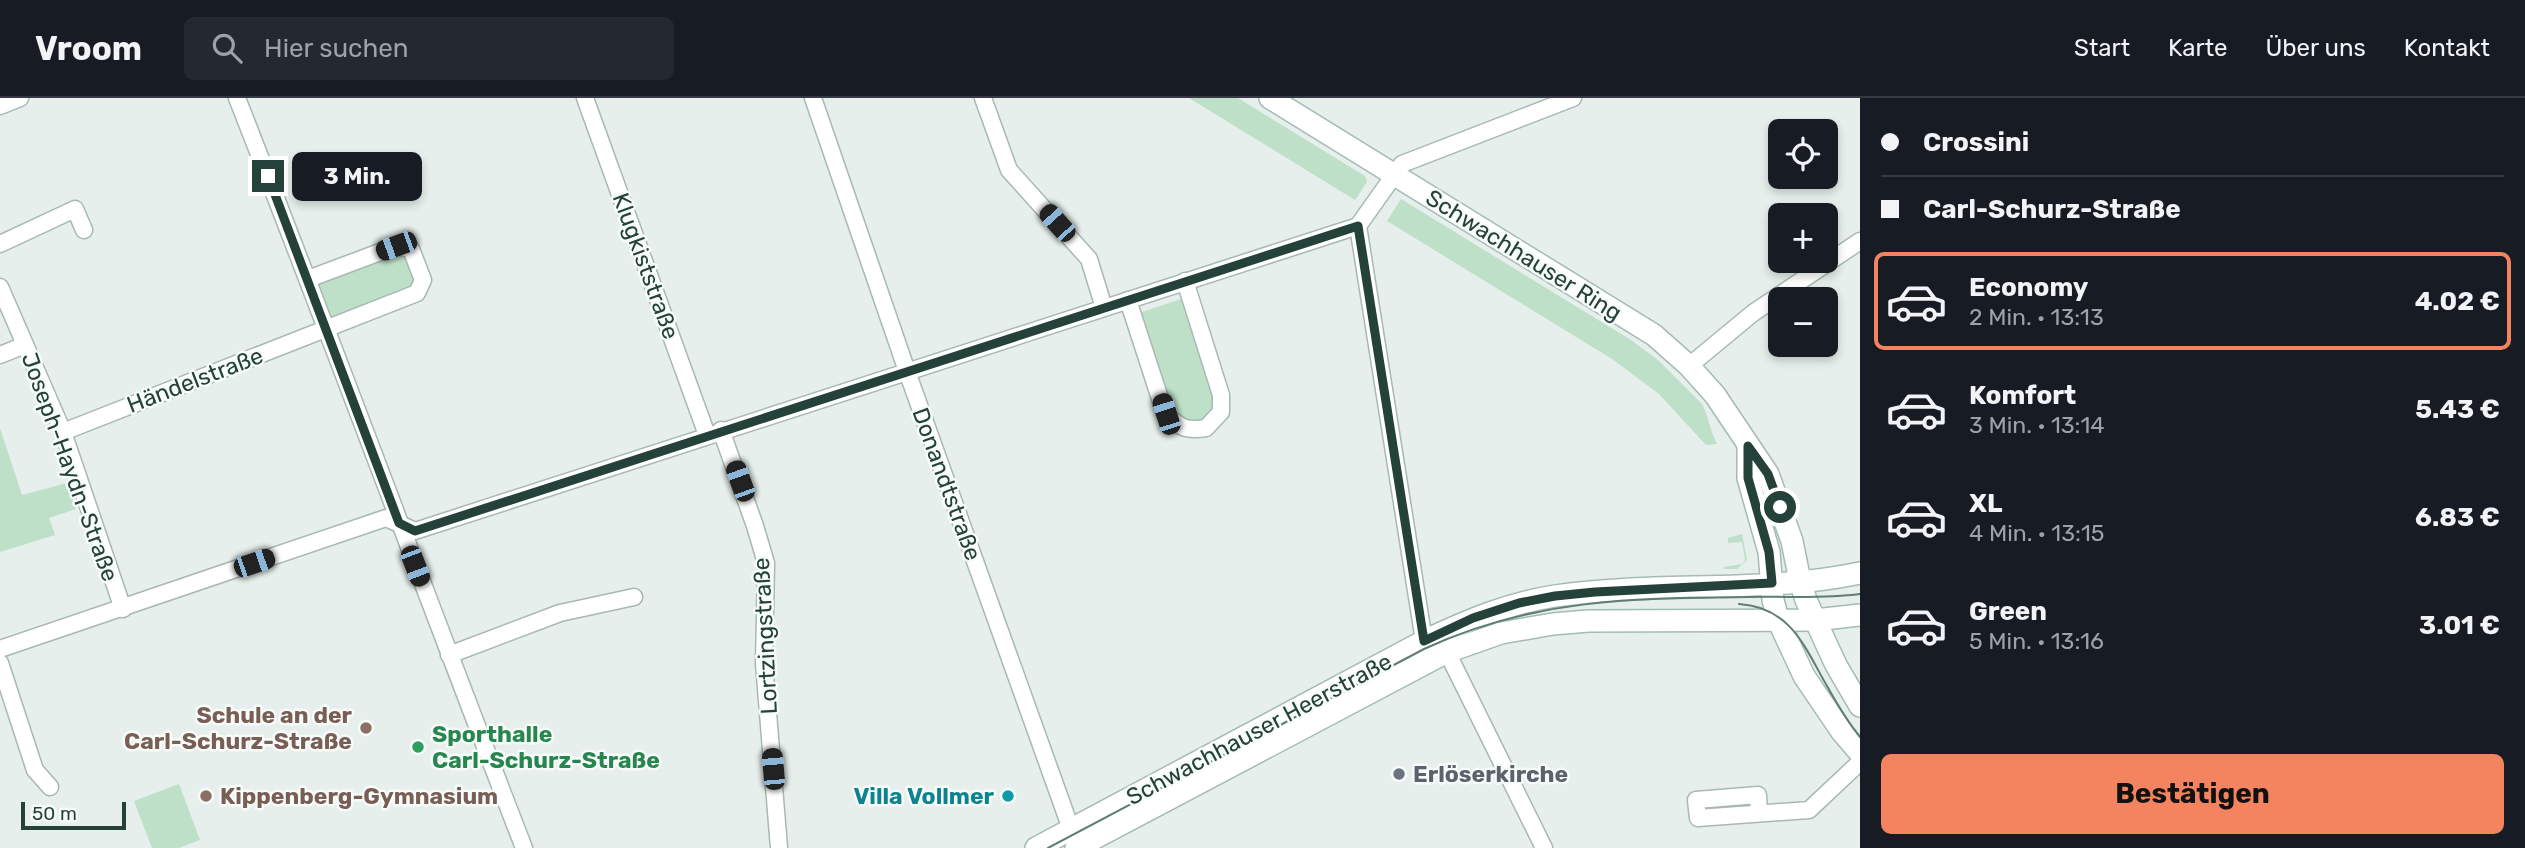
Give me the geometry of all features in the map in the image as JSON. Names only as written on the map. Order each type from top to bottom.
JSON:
[{"type":"main road","name":"Schwachhauser Ring","points":[[1270,98],[1648,331],[1689,366],[1727,410],[1768,474],[1792,541],[1800,581],[1815,620],[1836,665],[1860,706]]},
{"type":"main road","name":"Schwachhauser Ring","points":[[1748,446],[1748,478],[1769,552],[1778,620],[1804,676],[1842,732],[1860,753]]},
{"type":"main road","name":"Schwachhauser Heerstraße","points":[[1076,843],[1424,641],[1473,618],[1519,603],[1555,596],[1800,581],[1860,573]]},
{"type":"main road","name":"Schwachhauser Heerstraße","points":[[1036,848],[1076,843],[1447,652],[1502,633],[1588,621],[1815,620],[1860,615]]},
{"type":"street","points":[[0,106],[20,98]]},
{"type":"street","points":[[237,98],[524,848]]},
{"type":"street","name":"Klugkiststraße","points":[[585,98],[714,432]]},
{"type":"street","name":"Donandtstraße","points":[[813,98],[907,371],[1076,843]]},
{"type":"street","points":[[983,98],[1009,170],[1089,259],[1104,308]]},
{"type":"street","points":[[0,649],[386,518],[415,531],[714,432],[1358,226],[1402,164],[1573,98]]},
{"type":"street","points":[[0,244],[75,209],[84,230]]},
{"type":"street","points":[[1358,226],[1424,641]]},
{"type":"street","points":[[1689,366],[1753,313],[1860,241]]},
{"type":"street","name":"Händelstraße","points":[[63,432],[417,293],[423,280],[411,249],[396,246],[308,279]]},
{"type":"street","points":[[1128,300],[1166,414],[1180,428],[1206,428],[1221,412],[1221,395],[1185,281]]},
{"type":"street","name":"Joseph-Haydn-Straße","points":[[0,287],[63,432],[123,609]]},
{"type":"street","points":[[0,355],[25,345]]},
{"type":"street","name":"Lortzingstraße","points":[[714,432],[755,526],[766,563],[764,664],[779,848]]},
{"type":"street","points":[[449,655],[560,613],[634,597]]},
{"type":"street","points":[[1447,652],[1544,848]]},
{"type":"street","points":[[0,663],[35,770],[50,787]]},
{"type":"street","points":[[1759,813],[1809,810],[1860,762]]},
{"type":"green space","points":[[1189,98],[1238,98],[1365,176],[1367,182],[1355,200]]},
{"type":"green space","points":[[1401,199],[1631,340],[1658,360],[1702,404],[1717,444],[1706,445],[1659,394],[1612,359],[1387,221]]},
{"type":"green space","points":[[391,253],[402,254],[411,260],[416,284],[410,292],[337,320],[328,318],[317,289],[319,282]]},
{"type":"green space","points":[[1184,298],[1216,398],[1210,415],[1195,424],[1173,415],[1139,313]]},
{"type":"green space","points":[[0,428],[22,495],[67,483],[76,509],[49,518],[55,535],[0,552]]},
{"type":"green space","points":[[1742,534],[1747,560],[1737,569],[1724,569],[1742,564],[1745,560],[1742,542],[1728,543],[1728,538]]},
{"type":"green space","points":[[179,784],[200,840],[179,848],[152,848],[134,801]]},
{"type":"tram line","points":[[1048,848],[1424,649],[1464,632],[1543,611],[1623,601],[1860,594]]},
{"type":"tram line","points":[[1739,604],[1757,607],[1784,621],[1803,644],[1842,712],[1860,737]]},
{"type":"place","name":"Schule an der Carl-Schurz-Straße","points":[[366,728]]},
{"type":"place","name":"Sporthalle Carl-Schurz-Straße","points":[[418,747]]},
{"type":"place","name":"Erlöserkirche","points":[[1399,774]]},
{"type":"place","name":"Kippenberg-Gymnasium","points":[[206,796]]},
{"type":"place","name":"Villa Vollmer","points":[[1008,796]]},
{"type":"route","points":[[268,176],[399,523],[415,531],[1358,226],[1424,641],[1473,618],[1519,603],[1555,596],[1772,583],[1769,552],[1748,478],[1748,446],[1768,474],[1780,507]]}]
